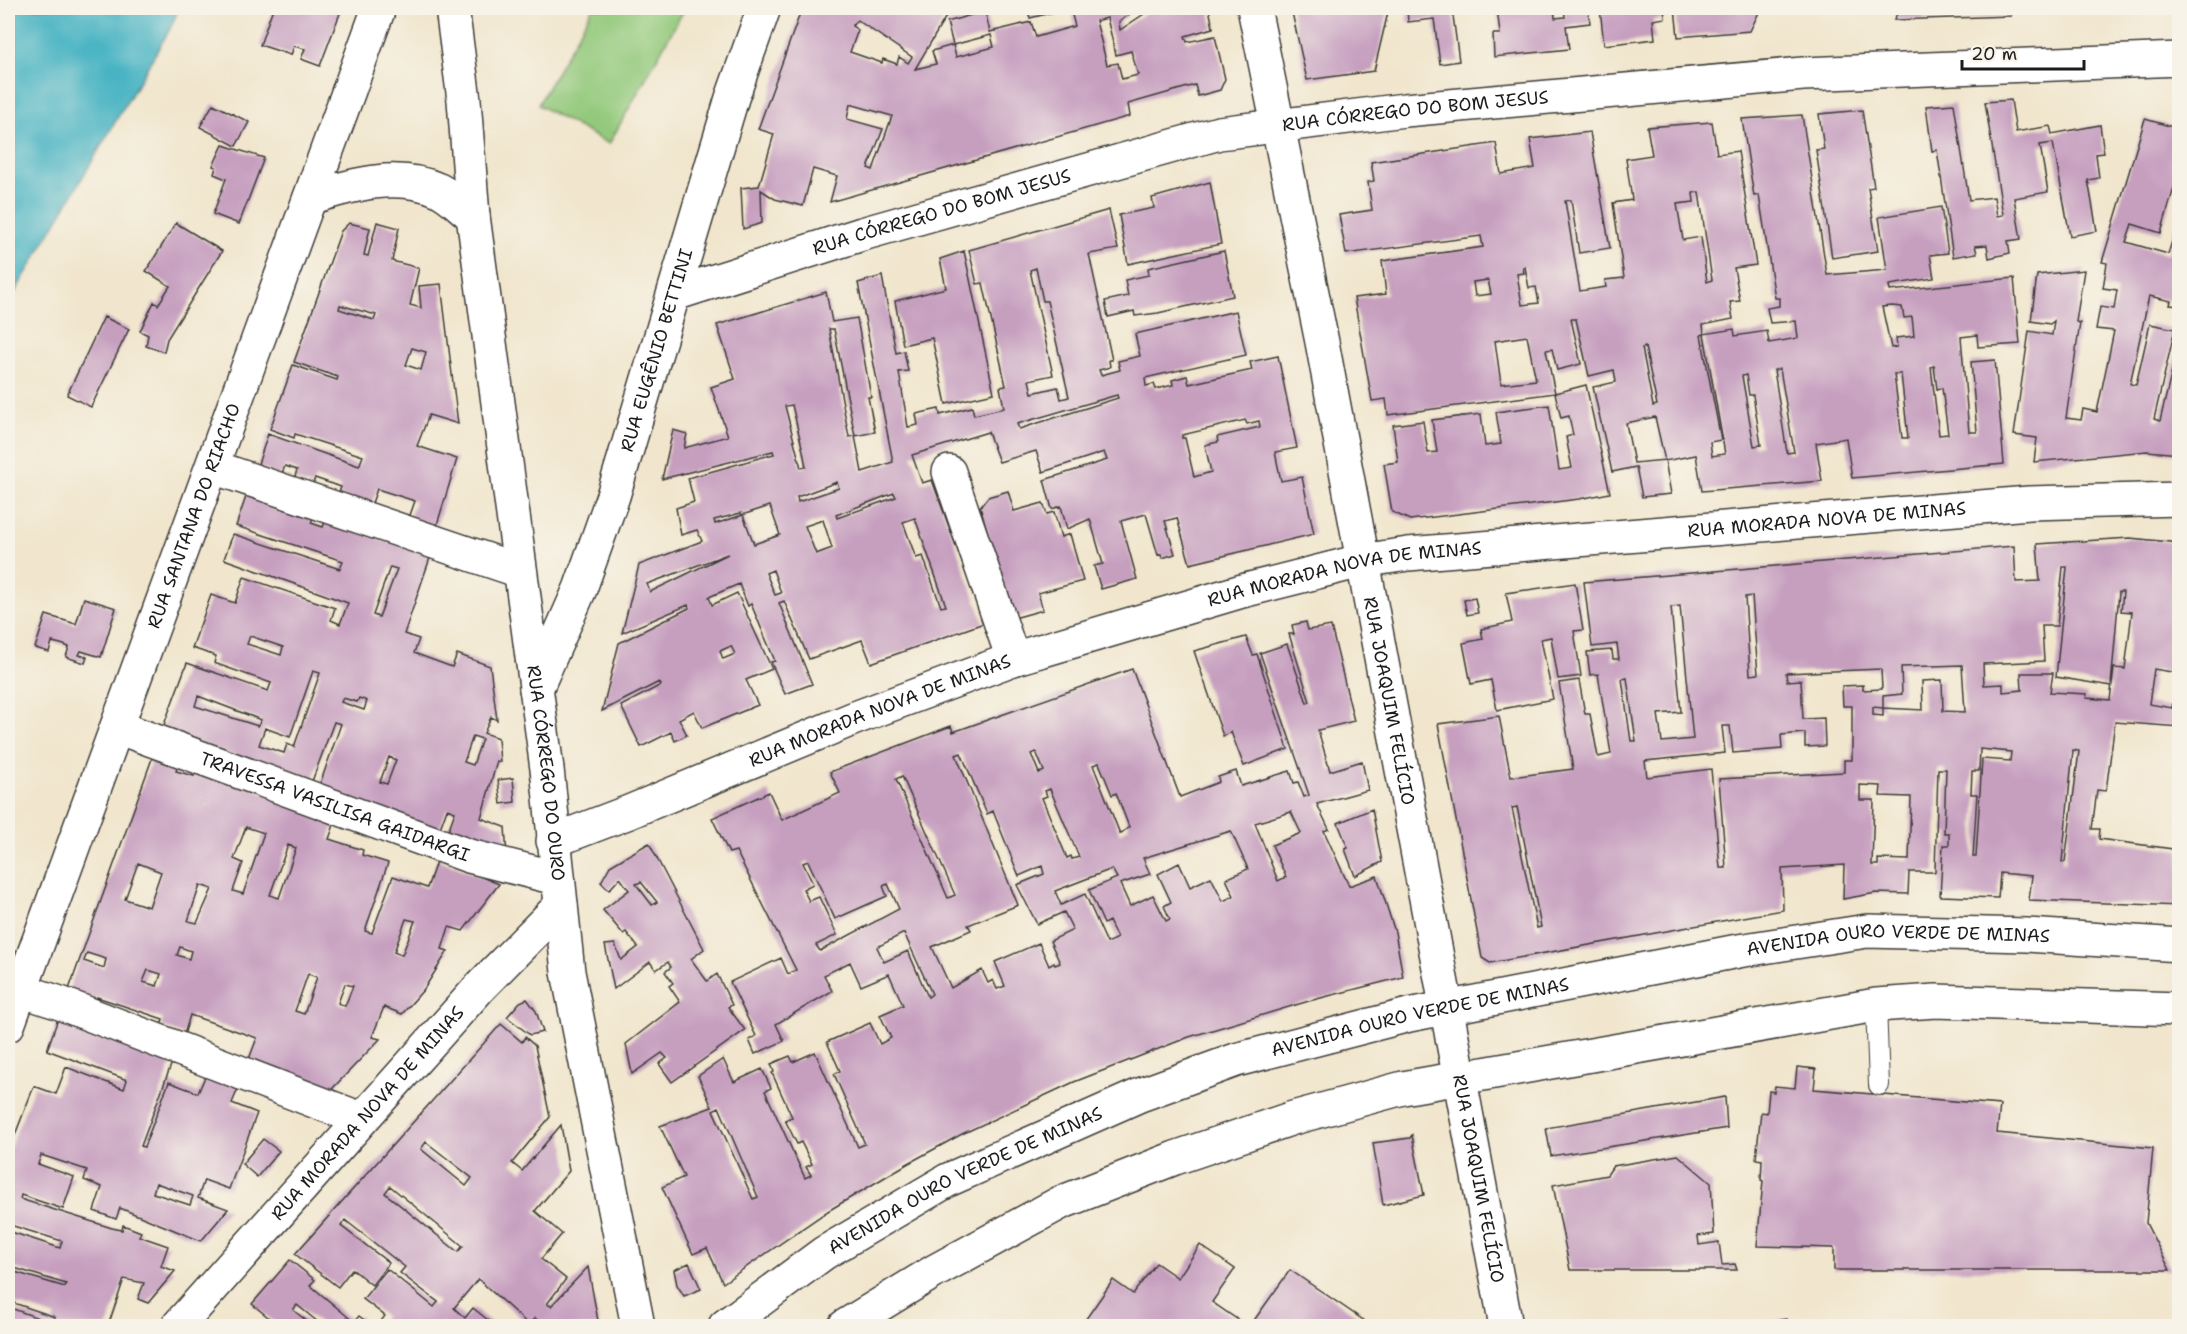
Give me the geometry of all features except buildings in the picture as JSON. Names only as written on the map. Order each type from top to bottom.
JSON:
[{"type":"street","name":"RUA CÓRREGO DO OURO","points":[[452,8],[464,100],[473,216],[537,689],[568,972],[638,1326]]},
{"type":"street","name":"RUA EUGÊNIO BETTINI","points":[[537,689],[580,589],[602,527],[732,98],[764,8]]},
{"type":"street","name":"RUA JOAQUIM FELÍCIO","points":[[1254,8],[1279,126],[1506,1326]]},
{"type":"street","name":"RUA SANTANA DO RIACHO","points":[[8,1025],[381,9]]},
{"type":"street","name":"RUA CÓRREGO DO BOM JESUS","points":[[674,294],[862,234],[1220,133],[1405,110],[1803,74],[2180,59]]},
{"type":"street","points":[[310,198],[356,184],[398,180],[439,190],[473,216]]},
{"type":"street","points":[[213,467],[520,571]]},
{"type":"street","points":[[950,472],[1013,659]]},
{"type":"street","name":"RUA MORADA NOVA DE MINAS","points":[[553,841],[629,812],[855,718],[1013,659],[1242,591],[1361,561],[1420,553],[2029,503],[2180,499]]},
{"type":"street","name":"TRAVESSA VASILISA GAIDARGI","points":[[117,727],[469,856],[559,892]]},
{"type":"street","name":"RUA MORADA NOVA DE MINAS","points":[[178,1326],[481,986],[559,892]]},
{"type":"street","name":"AVENIDA OURO VERDE DE MINAS","points":[[725,1326],[824,1253],[948,1180],[1118,1105],[1236,1060],[1409,1015],[1738,951],[1867,931],[2028,935],[2180,945]]},
{"type":"street","points":[[20,990],[60,1003],[361,1119]]},
{"type":"street","points":[[845,1326],[935,1271],[1060,1203],[1175,1158],[1293,1118],[1403,1088],[1876,1005],[1936,1001],[2180,1009]]},
{"type":"lane","points":[[1876,1005],[1879,1085]]},
{"type":"green space","points":[[593,8],[685,8],[609,144],[538,105]]},
{"type":"water","points":[[8,8],[179,8],[170,29],[8,304]]}]
